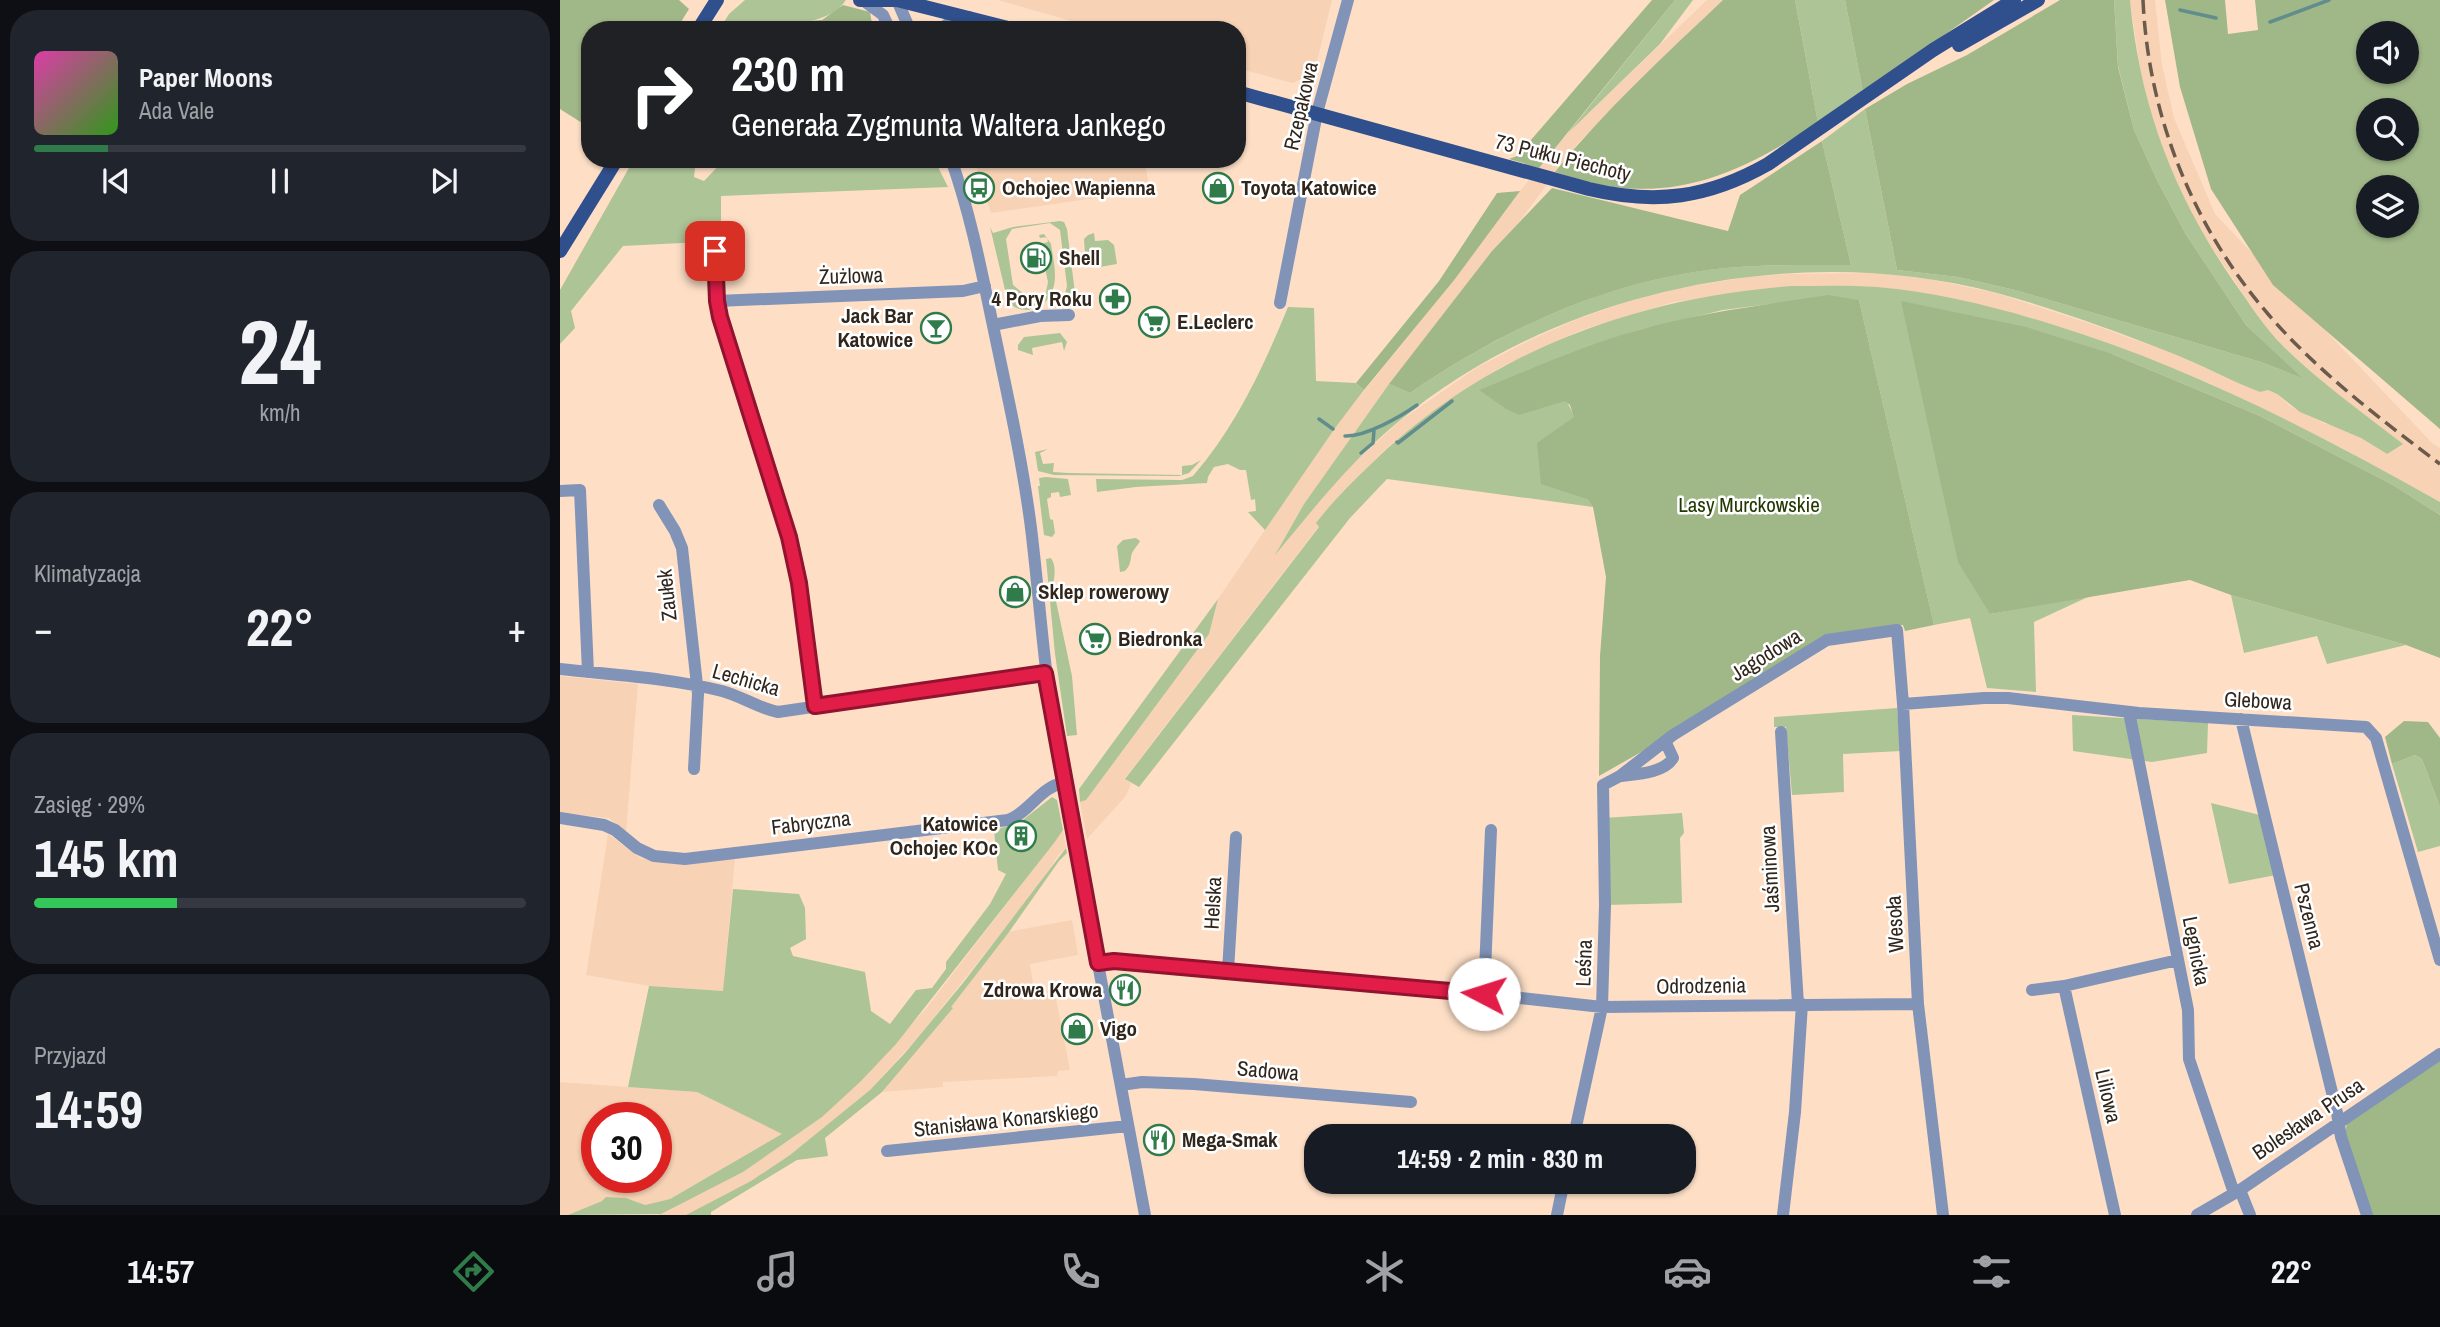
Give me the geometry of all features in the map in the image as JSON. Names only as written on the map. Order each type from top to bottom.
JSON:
[{"type":"main road","points":[[862,0],[897,0],[983,21]]},
{"type":"main road","name":"73 Pułku Piechoty","points":[[1246,94],[1613,195],[1633,198],[1672,197],[1740,180],[1768,164],[1933,50],[2014,0]]},
{"type":"main road","name":"73 Pułku Piechoty","points":[[1899,76],[2038,0]]},
{"type":"main road","points":[[704,21],[717,1]]},
{"type":"main road","points":[[560,251],[611,168]]},
{"type":"street","points":[[862,0],[883,15],[886,21]]},
{"type":"street","points":[[891,21],[897,0]]},
{"type":"street","points":[[897,0],[906,21]]},
{"type":"street","name":"Rzepakowa","points":[[1280,303],[1317,113],[1348,0]]},
{"type":"street","points":[[955,21],[969,17]]},
{"type":"street","points":[[954,168],[968,213],[985,286],[1028,505],[1045,673],[1063,783],[1145,1215]]},
{"type":"street","points":[[715,251],[717,301],[789,537],[799,583],[815,706]]},
{"type":"street","name":"Żużlowa","points":[[717,301],[963,291],[985,286]]},
{"type":"street","points":[[993,325],[1040,316],[1069,315]]},
{"type":"street","points":[[560,491],[580,490],[588,672]]},
{"type":"street","name":"Zaułek","points":[[659,505],[682,548],[698,694],[695,769]]},
{"type":"street","name":"Wesoła","points":[[1897,630],[1918,1004],[1943,1215]]},
{"type":"street","name":"Jagodowa","points":[[1601,788],[1666,743],[1673,735],[1827,640],[1897,630]]},
{"type":"street","name":"Lechicka","points":[[560,669],[695,685],[725,692],[778,712],[1045,673]]},
{"type":"street","name":"Glebowa","points":[[1903,705],[2008,698],[2129,712],[2359,725],[2372,732],[2376,738],[2440,960]]},
{"type":"street","name":"Legnicka","points":[[2129,712],[2189,1023],[2189,1059],[2237,1192],[2250,1215]]},
{"type":"street","name":"Pszenna","points":[[2241,719],[2341,1138],[2367,1215]]},
{"type":"street","name":"Jaśminowa","points":[[1782,732],[1800,1004],[1795,1112],[1783,1215]]},
{"type":"street","name":"Jagodowa","points":[[1620,776],[1670,763],[1673,755],[1666,743]]},
{"type":"street","name":"Fabryczna","points":[[560,818],[604,825],[637,848],[654,856],[685,859],[1008,820],[1024,811],[1048,788],[1063,783]]},
{"type":"street","name":"Leśna","points":[[1577,1124],[1602,1007],[1605,905],[1601,788]]},
{"type":"street","points":[[1484,994],[1491,830]]},
{"type":"street","name":"Helska","points":[[1228,971],[1236,837]]},
{"type":"street","points":[[2032,990],[2064,986],[2178,960]]},
{"type":"street","name":"Odrodzenia","points":[[1098,963],[1114,961],[1602,1007],[1918,1004]]},
{"type":"street","name":"Liliowa","points":[[2064,986],[2115,1215]]},
{"type":"street","name":"Bolesława Prusa","points":[[2197,1215],[2237,1192],[2440,1054]]},
{"type":"street","name":"Sadowa","points":[[1121,1085],[1142,1082],[1194,1084],[1411,1102]]},
{"type":"street","name":"Stanisława Konarskiego","points":[[887,1151],[1129,1126]]},
{"type":"street","points":[[1557,1215],[1561,1194]]},
{"type":"shaded area","points":[[998,0],[1332,0],[1314,74],[1292,83],[1246,70],[1246,21],[1072,21]]},
{"type":"shaded area","points":[[1707,0],[1723,0],[1578,143],[1519,222],[1492,251],[1389,384],[1304,504],[1277,551],[1333,484],[1368,450],[1400,421],[1476,368],[1532,339],[1623,303],[1670,290],[1747,277],[1879,273],[1929,279],[1996,293],[2169,352],[2260,392],[2267,390],[2277,394],[2290,406],[2361,438],[2386,454],[2325,384],[2282,345],[2263,323],[2196,224],[2170,168],[2153,122],[2140,68],[2130,0],[2155,0],[2162,65],[2174,118],[2215,214],[2433,444],[2440,448],[2440,502],[2340,447],[2207,382],[2086,335],[2024,316],[1927,294],[1878,287],[1792,286],[1673,302],[1581,330],[1501,367],[1454,397],[1391,444],[1342,492],[1321,517],[1319,526],[1125,778],[1131,784],[1126,796],[1087,839],[1080,802],[1086,800],[1209,634],[1218,599],[1335,427],[1455,279],[1520,191],[1568,133]]},
{"type":"shaded area","points":[[977,168],[1146,168],[1150,190],[991,213]]},
{"type":"shaded area","points":[[560,676],[638,684],[626,833],[609,818],[560,813]]},
{"type":"shaded area","points":[[1063,830],[1066,848],[1059,854],[1040,884],[919,1036],[870,1090],[790,1155],[751,1181],[686,1215],[657,1215],[743,1172],[822,1117],[925,1010]]},
{"type":"shaded area","points":[[608,834],[642,859],[687,865],[735,858],[723,991],[649,986],[586,975]]},
{"type":"shaded area","points":[[1072,920],[1078,955],[1030,964],[1035,996],[1055,994],[1070,1070],[1058,1071],[1057,1076],[943,1082],[943,1087],[882,1092],[952,1008],[950,1007],[1007,932]]},
{"type":"shaded area","points":[[560,1082],[697,1092],[783,1134],[670,1199],[645,1205],[626,1198],[602,1201],[568,1215],[560,1215]]},
{"type":"green space","points":[[560,0],[679,0],[689,9],[682,21],[581,21],[581,122],[560,109]]},
{"type":"green space","points":[[745,0],[846,0],[826,16],[808,21],[725,21]]},
{"type":"green space","points":[[1652,0],[1675,0],[1539,168],[1509,159],[1517,156]]},
{"type":"green space","points":[[1675,0],[1693,0],[1660,44],[1568,133]]},
{"type":"green space","points":[[1723,0],[1795,0],[1818,123],[1745,164],[1696,182],[1670,187],[1613,187],[1555,172],[1615,105]]},
{"type":"green space","points":[[1795,0],[1845,0],[1863,92],[1818,123]]},
{"type":"green space","points":[[1845,0],[1994,0],[1863,92]]},
{"type":"green space","points":[[2060,0],[2114,0],[2118,67],[2134,130],[2157,180],[2185,233],[2246,325],[2302,378],[2261,362],[2015,290],[1958,277],[1897,270],[1865,109],[1907,84],[1967,55]]},
{"type":"green space","points":[[2114,0],[2130,0],[2142,77],[2163,148],[2194,216],[2234,282],[2283,346],[2326,384],[2403,444],[2387,454],[2361,438],[2300,412],[2268,390],[2260,392],[2127,336],[1997,293],[1921,278],[1842,272],[1762,275],[1682,288],[1605,309],[1531,338],[1461,376],[1398,422],[1364,453],[1275,555],[1304,504],[1389,384],[1410,393],[1515,331],[1589,299],[1628,287],[1667,277],[1725,268],[1851,265],[1822,141],[1865,109],[1897,270],[1958,277],[2015,290],[2261,362],[2300,377],[2246,325],[2185,233],[2157,180],[2134,130],[2118,66]]},
{"type":"green space","points":[[2165,0],[2225,0],[2228,34],[2258,30],[2255,0],[2440,0],[2440,429],[2273,285],[2211,189],[2180,87]]},
{"type":"green space","points":[[843,5],[870,12],[872,21],[808,21],[822,20]]},
{"type":"green space","points":[[1822,141],[1851,265],[1726,268],[1668,277],[1628,287],[1590,299],[1515,331],[1410,393],[1389,384],[1492,251],[1552,188],[1728,231],[1740,195]]},
{"type":"green space","points":[[629,168],[695,168],[694,177],[704,181],[716,168],[938,168],[948,187],[721,196],[721,241],[623,246],[571,311],[575,328],[560,344],[560,290]]},
{"type":"green space","points":[[1520,191],[1455,279],[1364,390],[1356,383],[1439,281],[1497,193]]},
{"type":"green space","points":[[1060,221],[1064,222],[1067,229],[1076,301],[1070,307],[1052,308],[1065,294],[1067,286],[1060,230],[1050,223],[1012,229],[1006,239],[1013,285],[1034,302],[1035,306],[1029,310],[1017,308],[1006,294],[990,227],[993,233],[1013,227]]},
{"type":"green space","points":[[1094,233],[1095,241],[1108,240],[1114,245],[1117,264],[1100,267],[1097,252],[1085,254],[1084,239]]},
{"type":"green space","points":[[1047,239],[1051,244],[1055,275],[1053,290],[1044,303],[1048,282],[1040,244],[1048,242]]},
{"type":"green space","points":[[1792,286],[1877,287],[1944,296],[2010,312],[2105,342],[2203,381],[2299,426],[2440,502],[2440,515],[2393,485],[2260,416],[2112,354],[1990,614],[2090,596],[2034,622],[2036,692],[1987,688],[1970,618],[1934,625],[1859,300],[1770,304],[1723,310],[1639,330],[1588,347],[1480,390],[1504,408],[1566,400],[1575,417],[1587,499],[1593,507],[1387,479],[1350,518],[1139,787],[1125,779],[1319,527],[1316,523],[1322,515],[1363,472],[1415,425],[1463,391],[1513,362],[1565,338],[1619,318],[1675,303]]},
{"type":"green space","name":"Lasy Murckowskie","points":[[1828,295],[1859,300],[1934,625],[1905,631],[1903,625],[1832,634],[1599,776],[1600,656],[1606,577],[1593,507],[1587,499],[1541,484],[1537,443],[1574,417],[1570,405],[1565,401],[1519,415],[1479,390],[1578,350],[1639,330],[1709,314]]},
{"type":"green space","points":[[1901,301],[2026,327],[2112,354],[2260,416],[2393,485],[2440,515],[2440,658],[2406,645],[2231,595],[2190,580],[1990,614],[1958,562]]},
{"type":"green space","points":[[1288,307],[1314,308],[1316,381],[1356,383],[1364,390],[1265,530],[1248,512],[1256,511],[1255,499],[1251,500],[1246,470],[1228,464],[1214,467],[1207,483],[1097,492],[1096,479],[1182,480],[1193,476],[1222,437],[1247,396]]},
{"type":"green space","points":[[1060,333],[1067,342],[1064,351],[1062,342],[1032,348],[1033,355],[1018,350],[1024,337]]},
{"type":"green space","points":[[1048,449],[1040,453],[1043,464],[1054,463],[1053,472],[1182,475],[1182,466],[1201,460],[1189,473],[1179,476],[1054,475],[1038,471],[1035,452]]},
{"type":"green space","points":[[1039,478],[1068,479],[1071,495],[1060,497],[1059,492],[1051,493],[1051,497],[1047,499],[1055,533],[1052,537],[1044,535],[1038,486]]},
{"type":"green space","points":[[1136,538],[1140,541],[1132,553],[1129,565],[1125,571],[1120,572],[1117,546],[1123,540]]},
{"type":"green space","points":[[1051,558],[1055,568],[1053,587],[1072,676],[1077,735],[1067,736],[1055,654],[1046,559]]},
{"type":"green space","points":[[2231,595],[2406,645],[2327,664],[2317,636],[2244,653]]},
{"type":"green space","points":[[1218,599],[1209,634],[1086,800],[1080,802],[1079,789]]},
{"type":"green space","points":[[1897,708],[1901,751],[1843,754],[1844,792],[1792,795],[1786,727],[1774,727],[1774,717]]},
{"type":"green space","points":[[2072,715],[2208,723],[2207,753],[2152,762],[2073,751]]},
{"type":"green space","points":[[2404,721],[2428,722],[2440,738],[2440,807],[2422,759],[2415,755],[2392,764],[2385,737]]},
{"type":"green space","points":[[2415,755],[2422,759],[2440,807],[2440,846],[2418,852],[2392,764]]},
{"type":"green space","points":[[1052,797],[1057,800],[1063,830],[1054,843],[896,1044],[822,1117],[743,1172],[661,1214],[568,1215],[606,1197],[626,1198],[645,1205],[670,1199],[782,1134],[697,1092],[628,1087],[649,986],[723,991],[733,889],[799,894],[805,908],[806,939],[790,948],[793,956],[865,972],[871,1011],[890,1024],[916,990],[932,988],[946,969],[946,962],[990,904],[1006,874],[998,870],[994,830],[1019,823]]},
{"type":"green space","points":[[2211,803],[2260,815],[2276,875],[2229,884]]},
{"type":"green space","points":[[1682,813],[1682,903],[1605,905],[1603,818]]},
{"type":"green space","points":[[1066,848],[1067,853],[951,1007],[953,1008],[882,1092],[825,1138],[828,1156],[797,1160],[711,1212],[711,1215],[686,1215],[751,1181],[790,1155],[870,1090],[905,1053],[963,983]]},
{"type":"green space","points":[[2440,1058],[2440,1215],[2369,1215],[2345,1138],[2347,1120]]},
{"type":"waterway","points":[[2270,22],[2329,0]]},
{"type":"waterway","points":[[2180,10],[2216,18]]},
{"type":"waterway","points":[[1397,442],[1452,401]]},
{"type":"waterway","points":[[1345,436],[1372,430],[1417,405]]},
{"type":"waterway","points":[[1319,419],[1333,429]]},
{"type":"waterway","points":[[1361,453],[1373,443],[1374,430]]},
{"type":"railway","points":[[2143,0],[2154,85],[2179,168],[2197,207],[2241,280],[2287,335],[2328,375],[2440,464]]},
{"type":"place","name":"Ochojec Wapienna","points":[[979,188]]},
{"type":"place","name":"Toyota Katowice","points":[[1218,188]]},
{"type":"place","name":"Shell","points":[[1036,258]]},
{"type":"place","name":"4 Pory Roku","points":[[1115,299]]},
{"type":"place","name":"E.Leclerc","points":[[1154,322]]},
{"type":"place","name":"Jack Bar Katowice","points":[[936,328]]},
{"type":"place","name":"Sklep rowerowy","points":[[1015,592]]},
{"type":"place","name":"Biedronka","points":[[1095,639]]},
{"type":"place","name":"Katowice Ochojec KOc","points":[[1021,836]]},
{"type":"place","name":"Zdrowa Krowa","points":[[1125,990]]},
{"type":"place","name":"Vigo","points":[[1077,1029]]},
{"type":"place","name":"Mega-Smak","points":[[1159,1140]]},
{"type":"route","points":[[715,251],[720,317],[789,537],[799,583],[815,706],[1045,673],[1098,963],[1114,961],[1484,994]]}]
